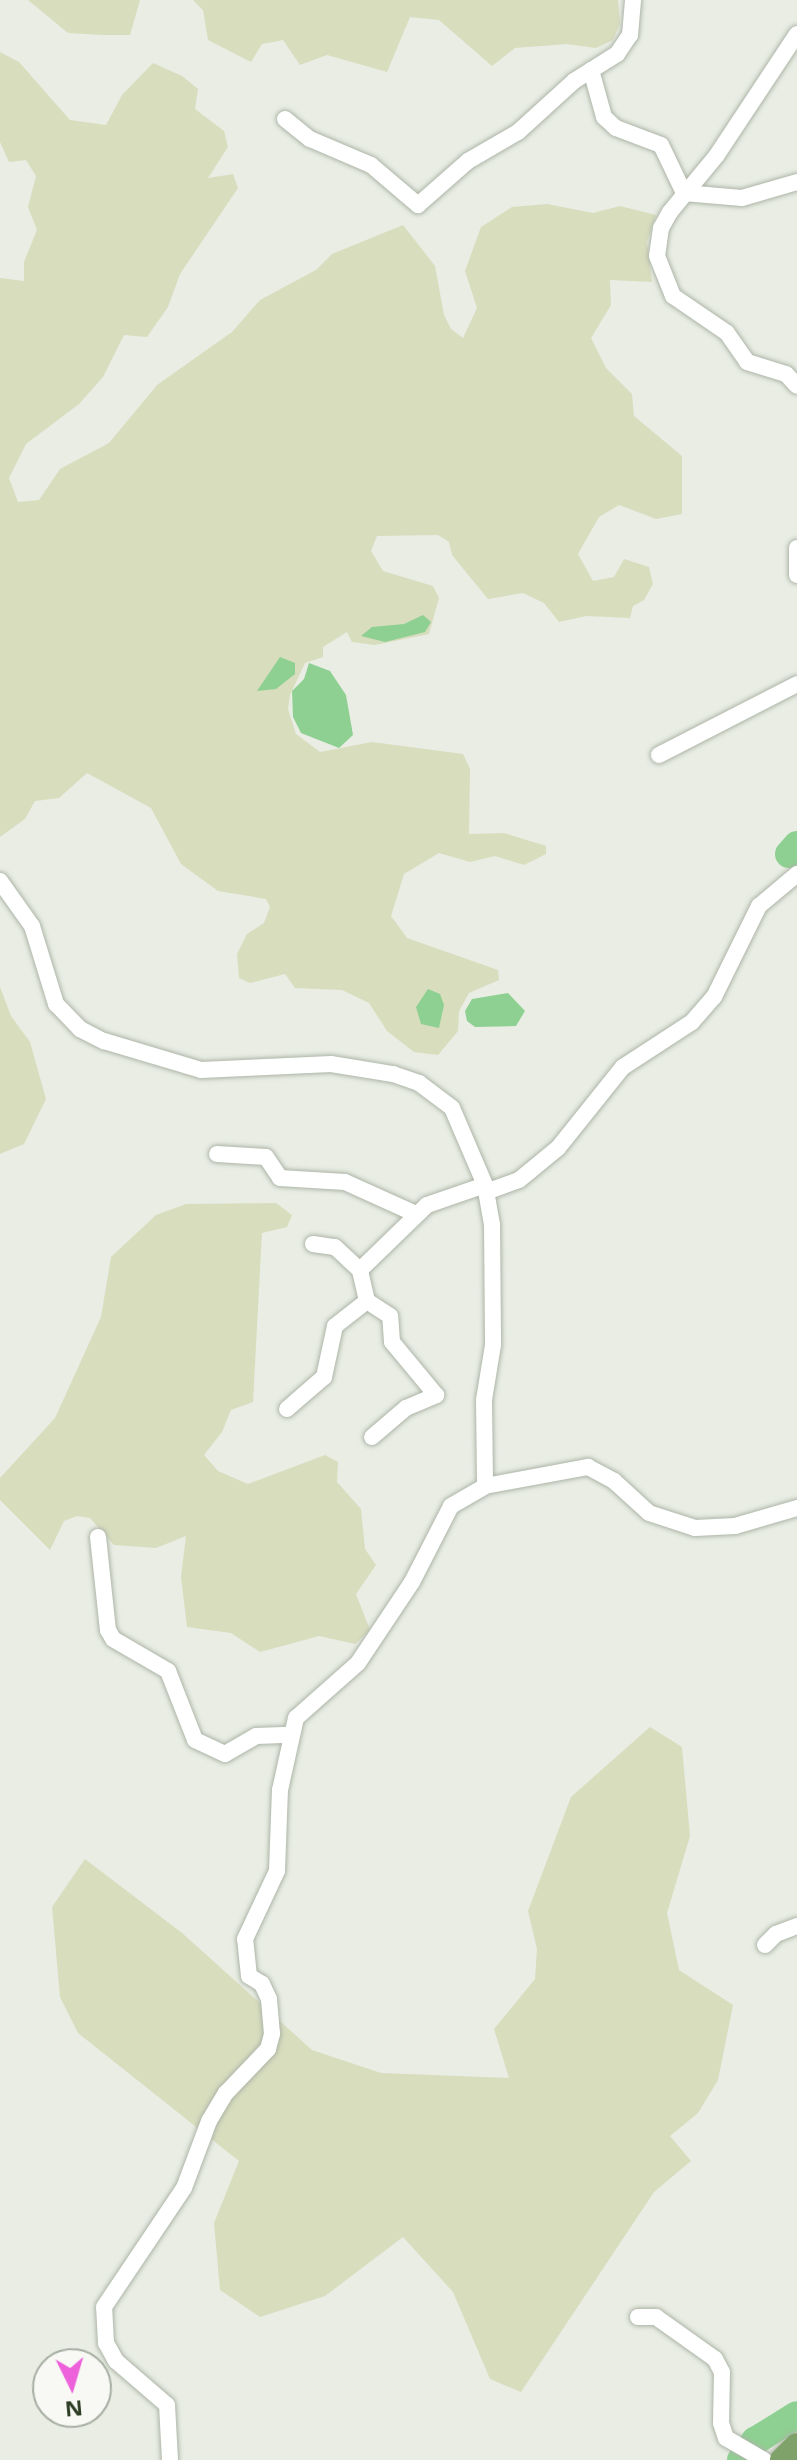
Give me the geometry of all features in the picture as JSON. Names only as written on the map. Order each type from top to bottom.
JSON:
[{"type":"main road","points":[[782,2460],[797,2445]]},
{"type":"street","points":[[285,119],[310,139],[371,165],[418,205],[468,161],[518,132],[626,43],[633,0]]},
{"type":"street","points":[[797,34],[717,155],[684,193],[661,228],[657,256],[664,283],[673,296],[727,333],[747,362],[786,374],[797,386]]},
{"type":"street","points":[[591,70],[604,117],[616,128],[661,145],[684,193]]},
{"type":"street","points":[[684,193],[742,198],[797,182]]},
{"type":"street","points":[[797,548],[797,575]]},
{"type":"street","points":[[659,755],[797,684]]},
{"type":"street","points":[[360,1270],[402,1233],[416,1214],[444,1197],[519,1180],[558,1148],[623,1067],[692,1022],[714,997],[759,906],[797,874]]},
{"type":"street","points":[[0,881],[32,926],[56,1004],[80,1029],[201,1070],[331,1064],[419,1083],[452,1108],[486,1189],[493,1345],[484,1400],[485,1486]]},
{"type":"street","points":[[217,1154],[266,1157],[280,1178],[345,1182],[416,1214]]},
{"type":"street","points":[[313,1244],[335,1247],[360,1270],[367,1301],[390,1316],[392,1342],[436,1395],[406,1408],[372,1437]]},
{"type":"street","points":[[287,1409],[324,1377],[335,1326],[367,1301]]},
{"type":"street","points":[[170,2460],[167,2405],[116,2361],[106,2343],[104,2307],[184,2188],[209,2121],[226,2093],[268,2049],[269,1999],[262,1984],[249,1976],[245,1939],[277,1871],[280,1790],[290,1735],[303,1708],[358,1663],[412,1582],[451,1506],[485,1486],[588,1467],[614,1481],[649,1513],[695,1528],[735,1526],[797,1508]]},
{"type":"street","points":[[98,1537],[108,1630],[113,1639],[168,1671],[195,1740],[225,1754],[256,1736],[290,1735]]},
{"type":"street","points":[[765,1945],[776,1934],[797,1926]]},
{"type":"street","points":[[638,2317],[656,2317],[715,2359],[722,2372],[721,2423],[726,2438],[764,2460]]},
{"type":"shaded area","points":[[28,0],[140,0],[130,35],[102,35],[68,33]]},
{"type":"shaded area","points":[[193,0],[618,0],[620,24],[613,40],[596,48],[567,44],[515,48],[492,66],[439,20],[410,17],[387,72],[327,55],[300,65],[283,40],[262,44],[251,62],[208,40],[203,10]]},
{"type":"shaded area","points":[[0,52],[19,62],[70,120],[106,125],[122,95],[153,63],[182,76],[198,89],[195,109],[224,131],[228,147],[208,178],[233,174],[238,188],[180,274],[168,307],[147,337],[124,335],[103,377],[79,404],[26,444],[9,478],[18,502],[39,500],[60,469],[109,443],[157,385],[232,332],[260,300],[316,270],[332,254],[403,225],[435,266],[444,315],[451,329],[463,338],[477,308],[465,271],[481,227],[512,207],[547,204],[593,213],[620,206],[656,215],[647,242],[652,282],[610,280],[611,305],[591,338],[606,368],[632,394],[634,416],[682,456],[682,514],[656,519],[619,505],[599,517],[578,554],[593,581],[614,577],[624,559],[649,567],[653,584],[644,600],[633,606],[630,618],[586,616],[559,622],[544,603],[523,593],[488,599],[452,555],[449,542],[438,535],[377,536],[371,551],[383,571],[433,586],[439,598],[429,634],[375,645],[352,642],[347,632],[323,647],[323,657],[305,663],[290,695],[288,709],[296,734],[320,752],[372,742],[463,754],[470,769],[469,834],[504,833],[546,846],[546,854],[524,865],[495,856],[470,862],[439,853],[404,874],[391,916],[407,938],[498,970],[499,980],[469,993],[459,1011],[458,1031],[438,1055],[414,1052],[387,1031],[369,1003],[342,990],[295,988],[285,974],[250,983],[239,978],[237,954],[247,934],[264,923],[270,907],[266,899],[218,891],[181,864],[151,808],[87,773],[59,798],[35,801],[25,819],[0,837],[0,278],[24,281],[24,262],[37,230],[28,207],[36,176],[26,160],[9,162],[0,142]]},
{"type":"shaded area","points":[[423,615],[431,622],[425,632],[385,642],[361,636],[372,627],[404,624]]},
{"type":"shaded area","points":[[280,657],[295,663],[295,674],[276,689],[257,691]]},
{"type":"shaded area","points":[[309,663],[330,671],[346,695],[353,735],[339,748],[301,733],[293,717],[292,691],[304,679]]},
{"type":"shaded area","points":[[0,987],[11,1016],[30,1042],[46,1099],[24,1144],[0,1154]]},
{"type":"shaded area","points":[[428,989],[440,994],[444,1005],[439,1028],[421,1024],[416,1007]]},
{"type":"shaded area","points":[[508,993],[525,1011],[516,1026],[475,1027],[467,1021],[465,1011],[472,999]]},
{"type":"shaded area","points":[[276,1203],[292,1215],[287,1227],[262,1233],[253,1402],[231,1410],[222,1432],[204,1455],[218,1471],[248,1484],[325,1455],[338,1462],[337,1482],[361,1509],[365,1549],[376,1565],[356,1594],[370,1630],[355,1644],[319,1636],[260,1652],[231,1633],[187,1627],[181,1577],[186,1536],[156,1548],[114,1545],[90,1518],[77,1516],[64,1521],[50,1550],[0,1500],[0,1478],[55,1418],[101,1317],[111,1257],[156,1215],[186,1204]]},
{"type":"shaded area","points":[[650,1727],[682,1747],[690,1836],[667,1913],[679,1970],[733,2005],[718,2080],[698,2113],[670,2136],[691,2161],[654,2192],[521,2392],[490,2379],[453,2292],[403,2237],[325,2296],[260,2317],[220,2290],[214,2223],[239,2161],[78,2033],[60,1997],[52,1907],[85,1859],[182,1933],[312,2050],[381,2073],[509,2078],[494,2029],[535,1979],[537,1949],[528,1911],[571,1797]]},
{"type":"waterway","points":[[789,854],[797,845]]},
{"type":"waterway","points":[[741,2460],[755,2441],[797,2415]]}]
